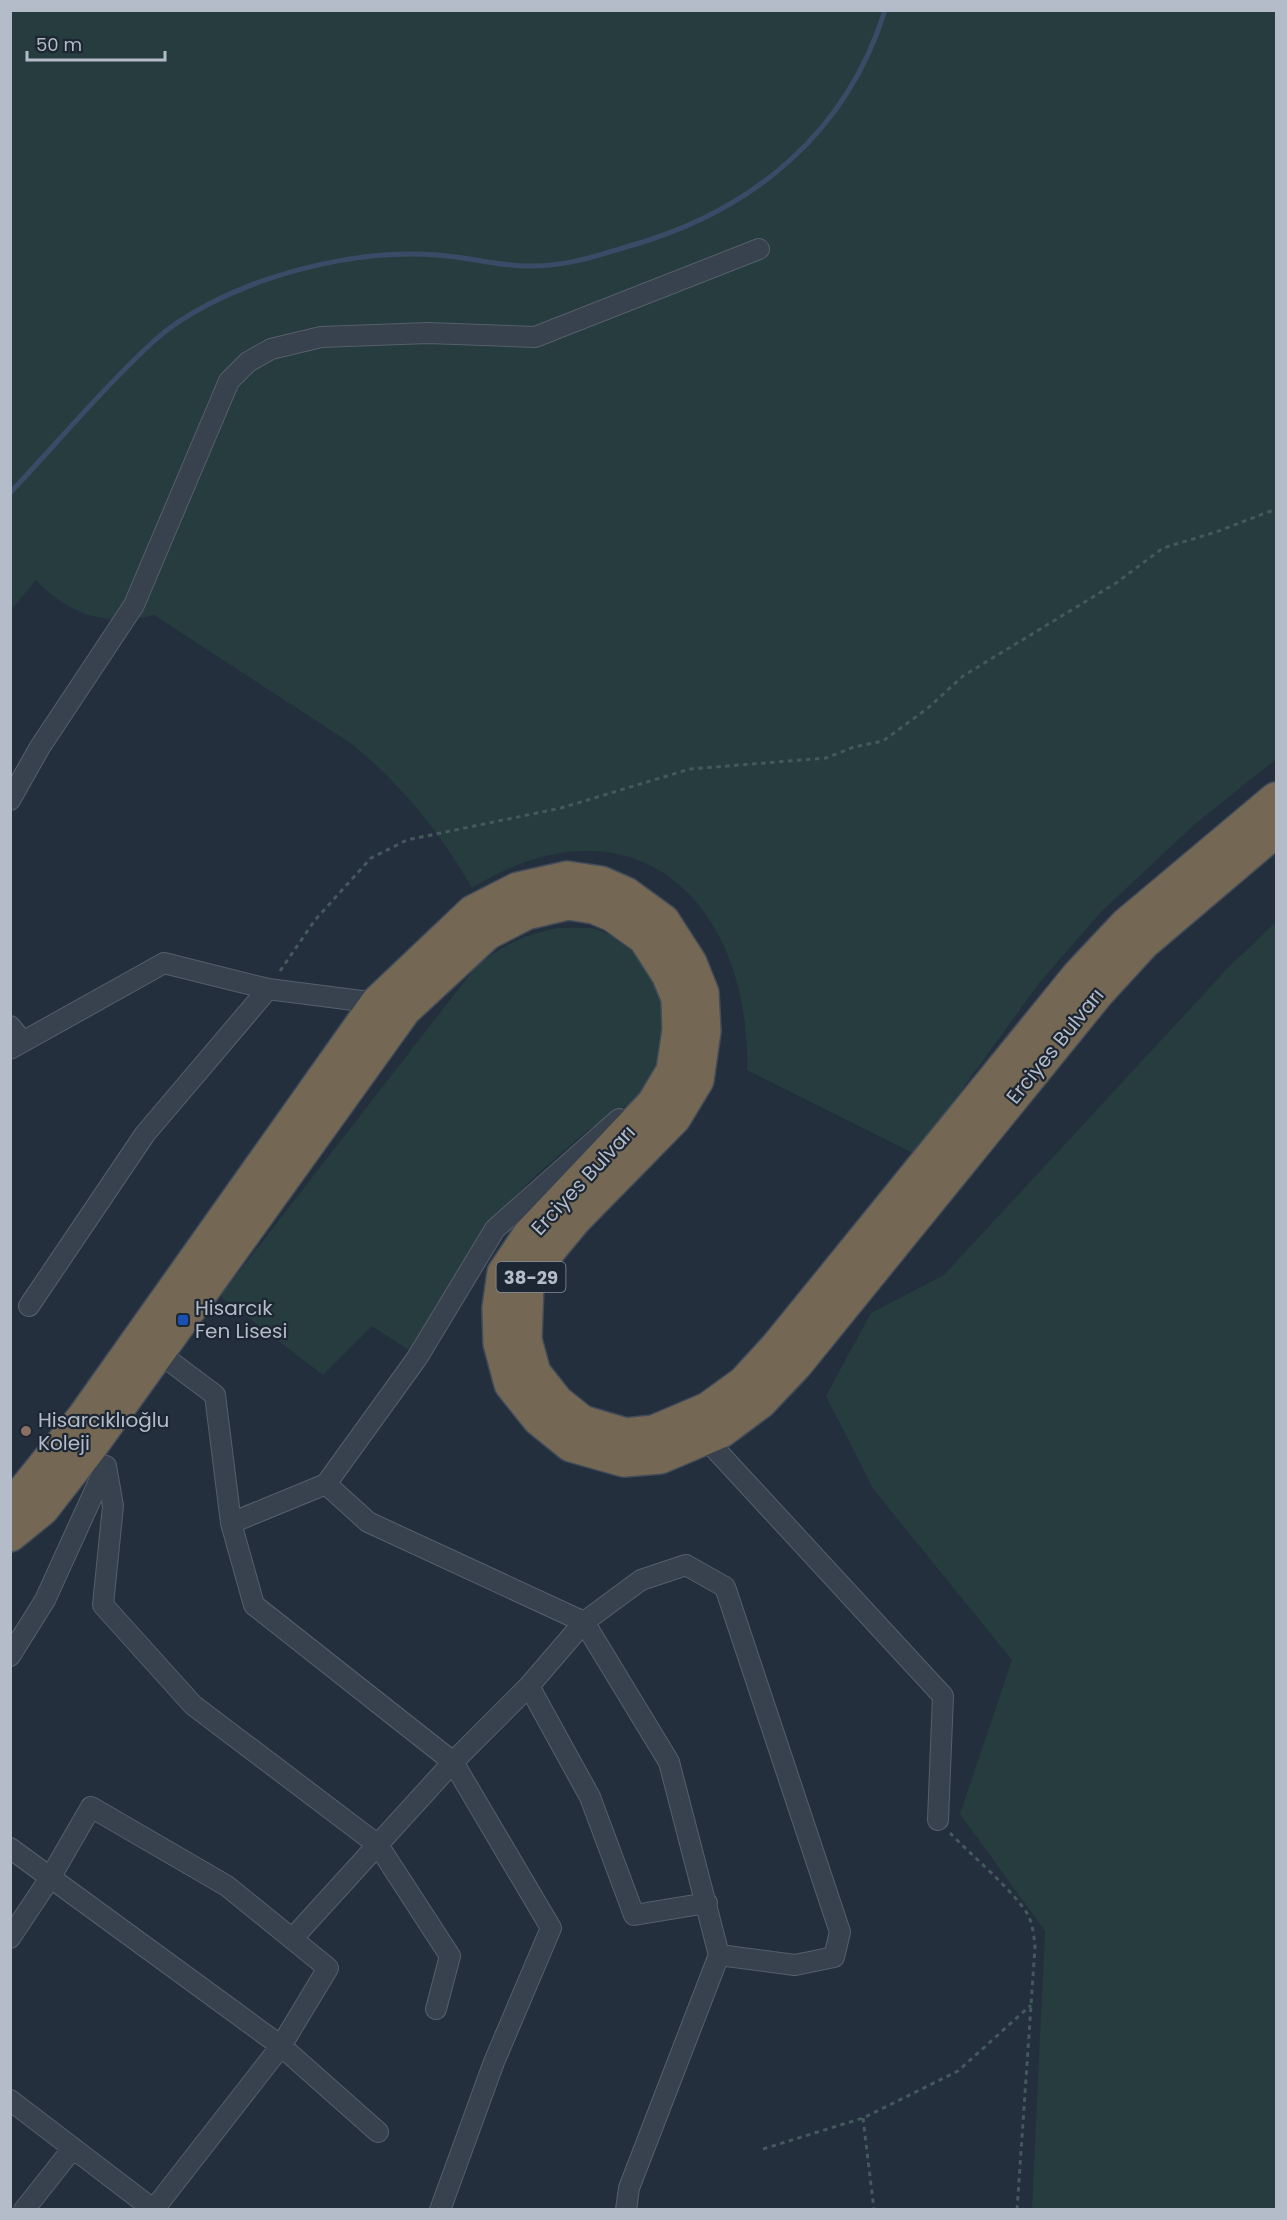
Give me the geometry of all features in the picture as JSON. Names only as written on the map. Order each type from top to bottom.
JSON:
[{"type":"highway","name":"Erciyes Bulvarı","points":[[10,1503],[24,1491],[84,1417],[377,1003],[472,912],[518,889],[567,878],[601,883],[626,894],[663,921],[690,963],[702,993],[704,1031],[697,1080],[674,1118],[550,1249],[527,1282],[524,1309],[525,1340],[534,1373],[557,1402],[582,1422],[626,1435],[654,1432],[708,1409],[744,1383],[777,1347],[1087,967],[1126,925],[1276,799]]},
{"type":"highway","name":"Erciyes Bulvarı","points":[[10,1535],[97,1458],[159,1353],[404,1010],[487,933],[526,913],[568,903],[594,907],[614,915],[645,938],[668,974],[678,998],[679,1030],[673,1071],[665,1085],[654,1103],[632,1128],[530,1234],[504,1273],[499,1308],[500,1343],[511,1384],[539,1419],[571,1444],[624,1460],[660,1457],[721,1431],[760,1402],[796,1364],[1098,992],[1143,943],[1276,831]]},
{"type":"street","points":[[10,800],[40,747],[134,605],[229,381],[248,362],[271,349],[321,337],[428,333],[535,337],[759,249]]},
{"type":"street","points":[[10,1026],[17,1045],[165,963],[267,988],[377,1003]]},
{"type":"street","points":[[29,1306],[145,1134],[267,988]]},
{"type":"street","points":[[231,1523],[326,1484],[417,1358],[495,1229],[633,1106],[665,1085]]},
{"type":"street","points":[[159,1353],[215,1395],[231,1523],[254,1605],[453,1762],[551,1928],[494,2062],[440,2210]]},
{"type":"street","points":[[705,1438],[943,1696],[938,1821]]},
{"type":"street","points":[[10,1656],[45,1600],[97,1458]]},
{"type":"street","points":[[97,1458],[113,1506],[103,1605],[193,1705],[378,1845],[450,1956],[436,2009]]},
{"type":"street","points":[[326,1484],[368,1522],[584,1622],[669,1762],[719,1955],[628,2188],[626,2210]]},
{"type":"street","points":[[292,1939],[453,1762],[529,1686],[584,1622],[641,1580],[686,1565],[724,1587],[840,1932],[834,1957],[795,1965],[719,1955]]},
{"type":"street","points":[[529,1686],[590,1797],[634,1915],[707,1903]]},
{"type":"street","points":[[10,1938],[51,1878],[91,1807],[227,1886],[328,1968],[281,2046],[154,2209],[10,2100]]},
{"type":"street","points":[[10,1848],[281,2046],[378,2132]]},
{"type":"street","points":[[24,2210],[73,2148]]},
{"type":"path","points":[[267,988],[315,920],[371,858],[407,840],[561,808],[690,770],[826,758],[854,747],[884,741],[928,708],[963,676],[1107,589],[1163,548],[1216,532],[1276,509]]},
{"type":"path","points":[[938,1821],[1028,1915],[1034,1930],[1035,1947],[1017,2210]]},
{"type":"path","points":[[762,2149],[863,2118],[958,2072],[1031,2005]]},
{"type":"path","points":[[863,2118],[874,2210]]},
{"type":"green space","points":[[10,11],[1276,11],[1276,759],[1195,824],[1101,912],[1040,982],[915,1154],[747,1070],[743,1009],[728,956],[704,912],[671,878],[630,857],[583,851],[530,860],[472,888],[460,867],[419,810],[352,744],[154,615],[120,620],[90,615],[62,602],[36,580],[11,610]]},
{"type":"green space","points":[[1276,922],[1276,2209],[1032,2209],[1045,1931],[960,1814],[1012,1660],[874,1490],[826,1396],[871,1313],[944,1275],[1227,969]]},
{"type":"green space","points":[[558,928],[592,928],[630,942],[663,997],[669,1048],[644,1094],[587,1131],[536,1175],[512,1200],[490,1227],[412,1352],[372,1326],[323,1375],[220,1296],[475,968],[494,953],[514,942]]},
{"type":"waterway","points":[[10,493],[99,396],[155,340],[194,312],[253,284],[330,262],[373,256],[416,254],[521,266],[559,264],[633,245],[677,230],[718,211],[755,188],[790,160],[820,129],[846,94],[868,54],[885,10]]},
{"type":"place","name":"Hisarcık Fen Lisesi","points":[[183,1320]]},
{"type":"place","name":"Hisarcıklıoğlu Koleji","points":[[26,1431]]}]
